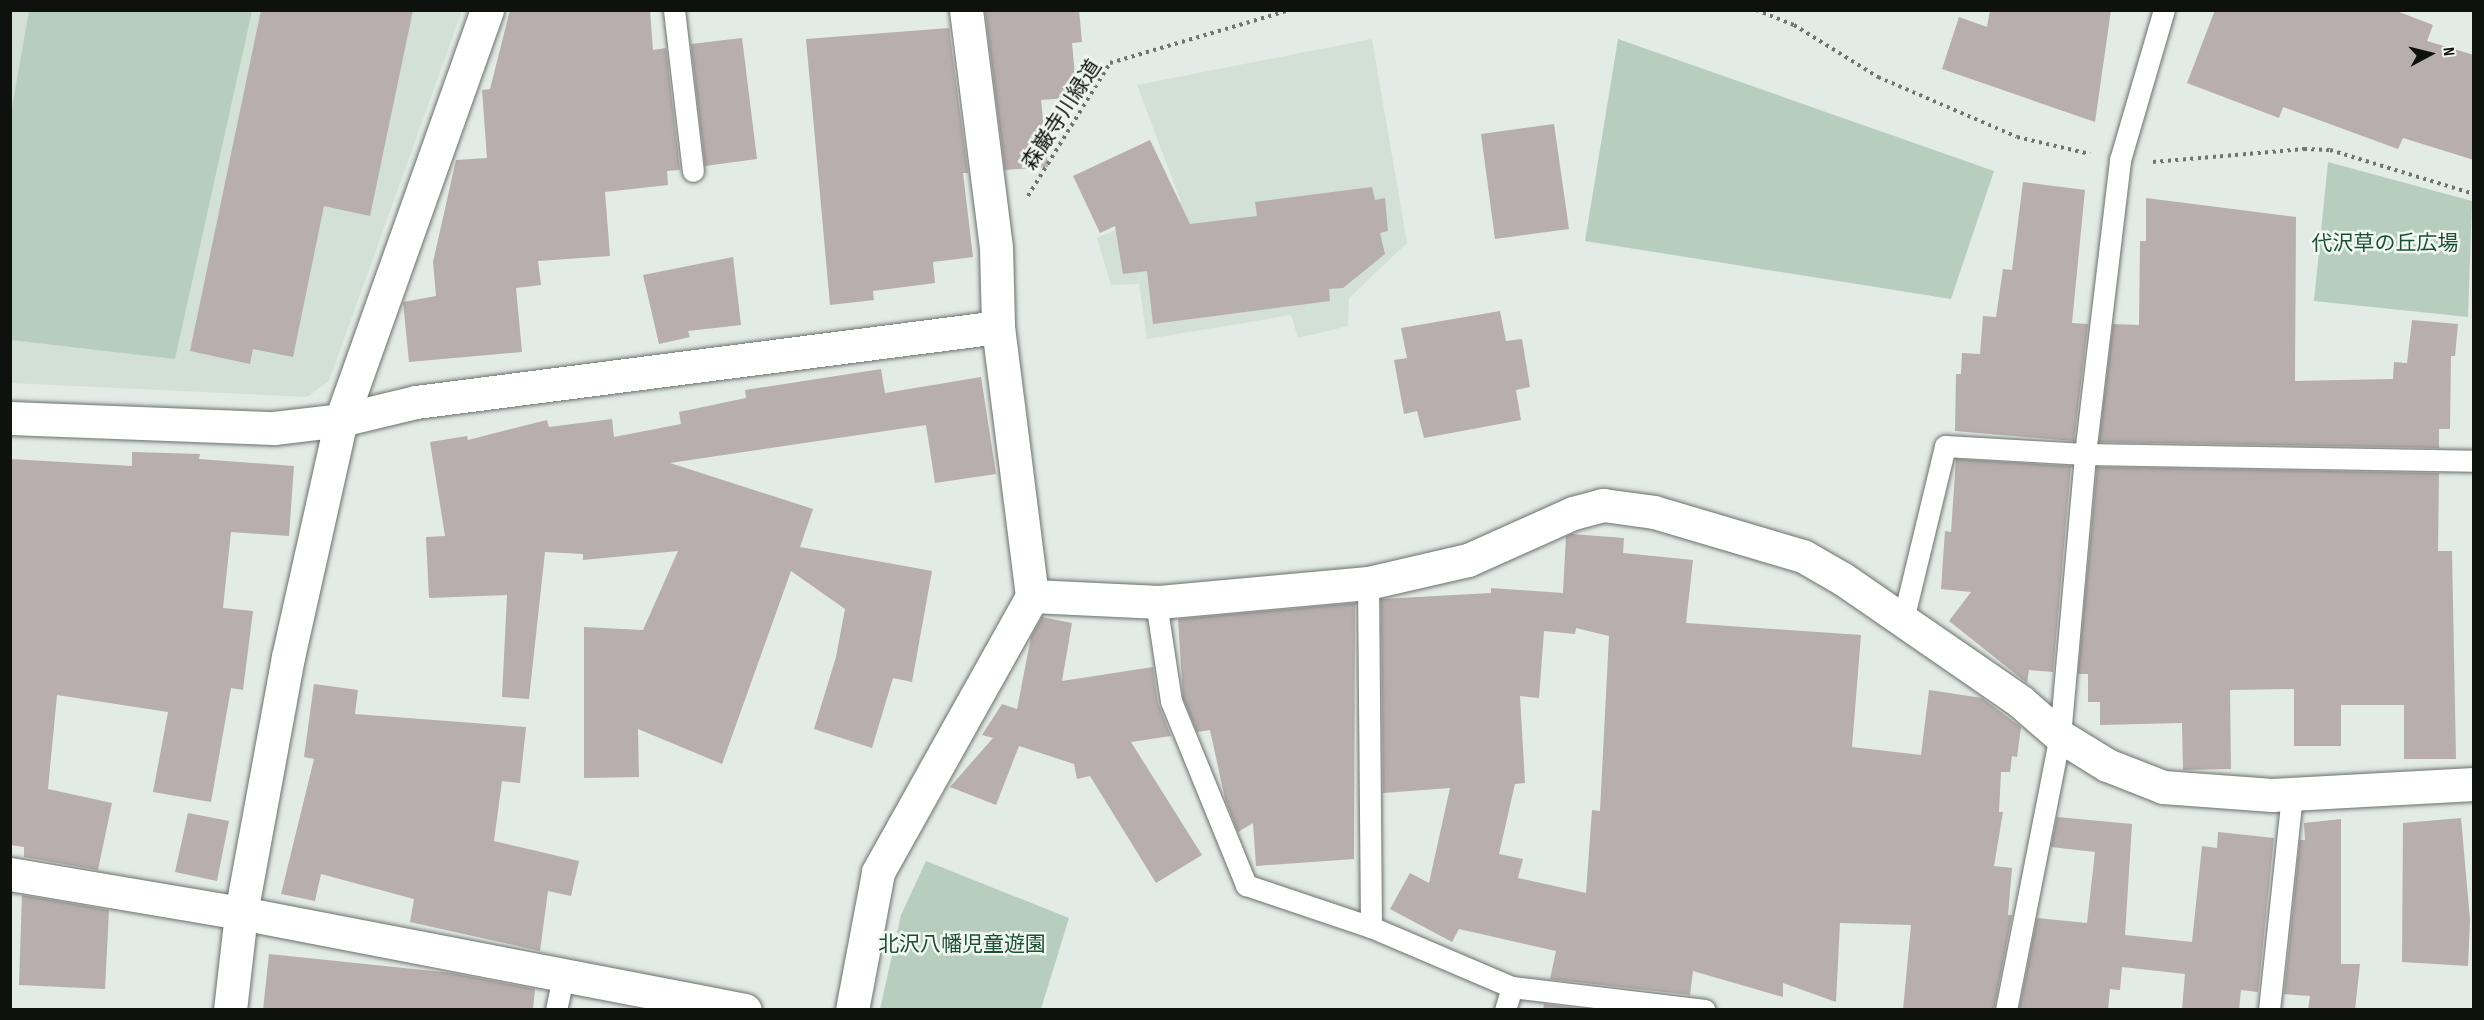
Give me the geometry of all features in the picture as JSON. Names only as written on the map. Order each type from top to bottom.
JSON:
[{"type":"street","points":[[231,1010],[241,913],[288,657],[341,420],[487,10]]},
{"type":"street","points":[[852,1010],[878,872],[1032,597],[998,327],[996,248],[966,10]]},
{"type":"street","points":[[10,418],[274,428],[341,420],[416,402],[998,327]]},
{"type":"street","points":[[1032,597],[1156,602],[1368,583],[1468,560],[1573,513],[1603,505],[1654,512],[1803,556],[1903,620],[2021,702],[2060,736],[2107,765],[2163,787],[2292,793],[2474,784]]},
{"type":"street","points":[[10,874],[241,913],[745,1010]]},
{"type":"lane","points":[[674,10],[693,171]]},
{"type":"lane","points":[[2006,1010],[2060,736],[2085,454],[2120,160],[2164,10]]},
{"type":"lane","points":[[1903,620],[1945,446],[2085,454],[2474,461]]},
{"type":"lane","points":[[1368,583],[1371,927]]},
{"type":"lane","points":[[1156,602],[1171,701],[1246,885],[1371,927],[1512,987],[1705,1010]]},
{"type":"lane","points":[[2269,1010],[2292,793]]},
{"type":"lane","points":[[556,1010],[564,975]]},
{"type":"lane","points":[[1505,1010],[1512,987]]},
{"type":"path","name":"森巌寺川緑道","points":[[996,248],[1110,63],[1290,10]]},
{"type":"shaded area","points":[[10,11],[462,11],[329,381],[307,397],[11,383]]},
{"type":"shaded area","points":[[1372,39],[1407,243],[1349,298],[1348,326],[1298,338],[1291,315],[1147,339],[1139,284],[1111,285],[1097,238],[1181,202],[1137,85]]},
{"type":"green space","points":[[29,11],[252,11],[175,359],[11,340],[11,113]]},
{"type":"green space","points":[[1618,39],[1994,171],[1951,299],[1585,241]]},
{"type":"green space","name":"代沢草の丘広場","points":[[2328,162],[2472,201],[2468,317],[2314,301]]},
{"type":"green space","name":"北沢八幡児童遊園","points":[[926,861],[1069,918],[1041,1009],[880,1009],[901,915]]},
{"type":"building","points":[[261,10],[413,10],[370,216],[324,206],[293,357],[253,349],[250,364],[190,351]]},
{"type":"building","points":[[510,10],[650,10],[653,50],[666,48],[680,170],[667,171],[668,185],[605,192],[610,256],[538,261],[541,285],[516,288],[522,352],[409,362],[403,302],[436,296],[433,262],[456,160],[487,158],[482,90],[490,89]]},
{"type":"building","points":[[985,10],[1079,10],[1082,42],[1072,43],[1077,97],[1041,100],[1048,167],[1005,170]]},
{"type":"building","points":[[1990,10],[2111,10],[2095,122],[1942,69],[1959,17],[1987,27]]},
{"type":"building","points":[[2215,10],[2394,10],[2433,25],[2427,41],[2474,55],[2474,160],[2403,138],[2398,149],[2283,107],[2279,118],[2187,83]]},
{"type":"building","points":[[949,28],[968,173],[963,173],[973,257],[933,262],[935,283],[873,291],[874,300],[830,305],[806,39]]},
{"type":"building","points":[[742,38],[757,159],[705,166],[691,44]]},
{"type":"building","points":[[1554,124],[1569,229],[1495,239],[1481,134]]},
{"type":"building","points":[[1150,140],[1190,224],[1257,216],[1255,202],[1372,187],[1375,200],[1385,198],[1388,231],[1380,233],[1385,254],[1343,288],[1329,289],[1330,301],[1153,324],[1147,271],[1123,274],[1115,226],[1100,233],[1073,176]]},
{"type":"building","points":[[2023,182],[2085,190],[2072,323],[2088,324],[2074,441],[1955,431],[1956,374],[1961,374],[1962,353],[1980,354],[1983,316],[1996,317],[2003,269],[2012,270]]},
{"type":"building","points":[[2146,198],[2296,217],[2295,381],[2393,379],[2394,362],[2407,363],[2412,320],[2458,324],[2455,356],[2451,356],[2450,429],[2439,429],[2439,448],[2099,442],[2113,324],[2139,325],[2140,241],[2146,241]]},
{"type":"building","points":[[733,257],[741,325],[688,331],[690,337],[659,344],[643,275]]},
{"type":"building","points":[[1500,311],[1506,341],[1522,339],[1530,387],[1516,390],[1521,420],[1424,438],[1417,411],[1404,414],[1394,360],[1407,358],[1401,328]]},
{"type":"building","points":[[881,369],[885,393],[981,377],[996,474],[935,483],[926,425],[670,463],[813,509],[800,547],[932,571],[912,682],[893,678],[872,748],[814,729],[836,657],[845,609],[791,571],[722,764],[638,729],[639,777],[584,778],[584,627],[643,630],[678,551],[583,560],[583,554],[545,552],[529,699],[502,697],[507,595],[429,598],[426,537],[445,536],[430,442],[467,436],[468,440],[547,420],[549,427],[612,419],[614,437],[681,424],[679,412],[746,398],[745,390]]},
{"type":"building","points":[[132,452],[200,454],[199,459],[294,466],[289,536],[231,532],[223,608],[253,611],[243,690],[231,688],[211,802],[153,792],[168,712],[57,695],[48,789],[112,803],[98,870],[24,857],[24,847],[10,845],[10,459],[132,466]]},
{"type":"building","points":[[1956,459],[2071,466],[2053,672],[2029,670],[2027,683],[1949,621],[1971,592],[1941,589],[1945,531],[1951,532]]},
{"type":"building","points":[[2097,467],[2439,473],[2438,551],[2452,551],[2456,759],[2404,759],[2404,705],[2341,705],[2341,746],[2294,746],[2294,689],[2230,690],[2231,769],[2183,770],[2182,723],[2100,725],[2100,702],[2088,702],[2088,674],[2078,674]]},
{"type":"building","points":[[1572,534],[1624,538],[1623,553],[1693,560],[1686,623],[1861,635],[1852,747],[1921,755],[1929,690],[1982,698],[2021,727],[2017,757],[2012,756],[2010,772],[2001,772],[1999,812],[2003,812],[1994,866],[2012,868],[2008,915],[2012,915],[1994,1010],[1903,1010],[1911,925],[1840,923],[1836,1002],[1783,983],[1783,997],[1693,971],[1690,995],[1550,979],[1556,951],[1459,929],[1452,942],[1390,909],[1410,873],[1429,883],[1450,788],[1383,793],[1381,599],[1491,593],[1491,588],[1563,593],[1566,536]],"holes":[[[1576,628],[1609,636],[1600,811],[1592,810],[1586,893],[1518,878],[1523,859],[1499,854],[1515,784],[1525,783],[1520,696],[1539,698],[1544,631],[1575,634]]]},
{"type":"building","points":[[1355,603],[1354,859],[1256,866],[1253,823],[1238,832],[1225,799],[1210,730],[1197,732],[1183,698],[1178,619]]},
{"type":"building","points":[[1042,617],[1072,623],[1062,681],[1153,667],[1158,703],[1171,736],[1131,742],[1202,855],[1156,883],[1090,776],[1077,779],[1074,764],[1019,746],[996,805],[950,787],[993,738],[982,735],[1002,704],[1017,709],[1031,637]]},
{"type":"building","points":[[314,684],[358,690],[355,714],[526,727],[520,783],[502,781],[494,841],[579,861],[571,896],[548,891],[540,951],[410,922],[414,899],[321,874],[315,901],[281,894],[314,759],[304,757]]},
{"type":"building","points":[[188,813],[229,821],[217,881],[175,872]]},
{"type":"building","points":[[2057,817],[2132,824],[2125,935],[2192,942],[2202,846],[2217,848],[2218,832],[2274,838],[2258,992],[2241,990],[2239,1010],[2182,1010],[2185,974],[2122,967],[2120,990],[2110,989],[2108,1010],[2019,1010],[2037,918],[2087,923],[2095,852],[2051,847]]},
{"type":"building","points":[[2461,818],[2470,920],[2468,966],[2402,962],[2403,823]]},
{"type":"building","points":[[2341,819],[2341,964],[2360,964],[2355,1010],[2308,1010],[2310,996],[2284,994],[2300,840],[2305,840],[2304,823]]},
{"type":"building","points":[[22,895],[109,910],[105,989],[19,985]]},
{"type":"building","points":[[269,954],[452,973],[535,989],[533,1010],[263,1010]]},
{"type":"building","points":[[1544,1004],[1593,1010],[1543,1010]]}]
